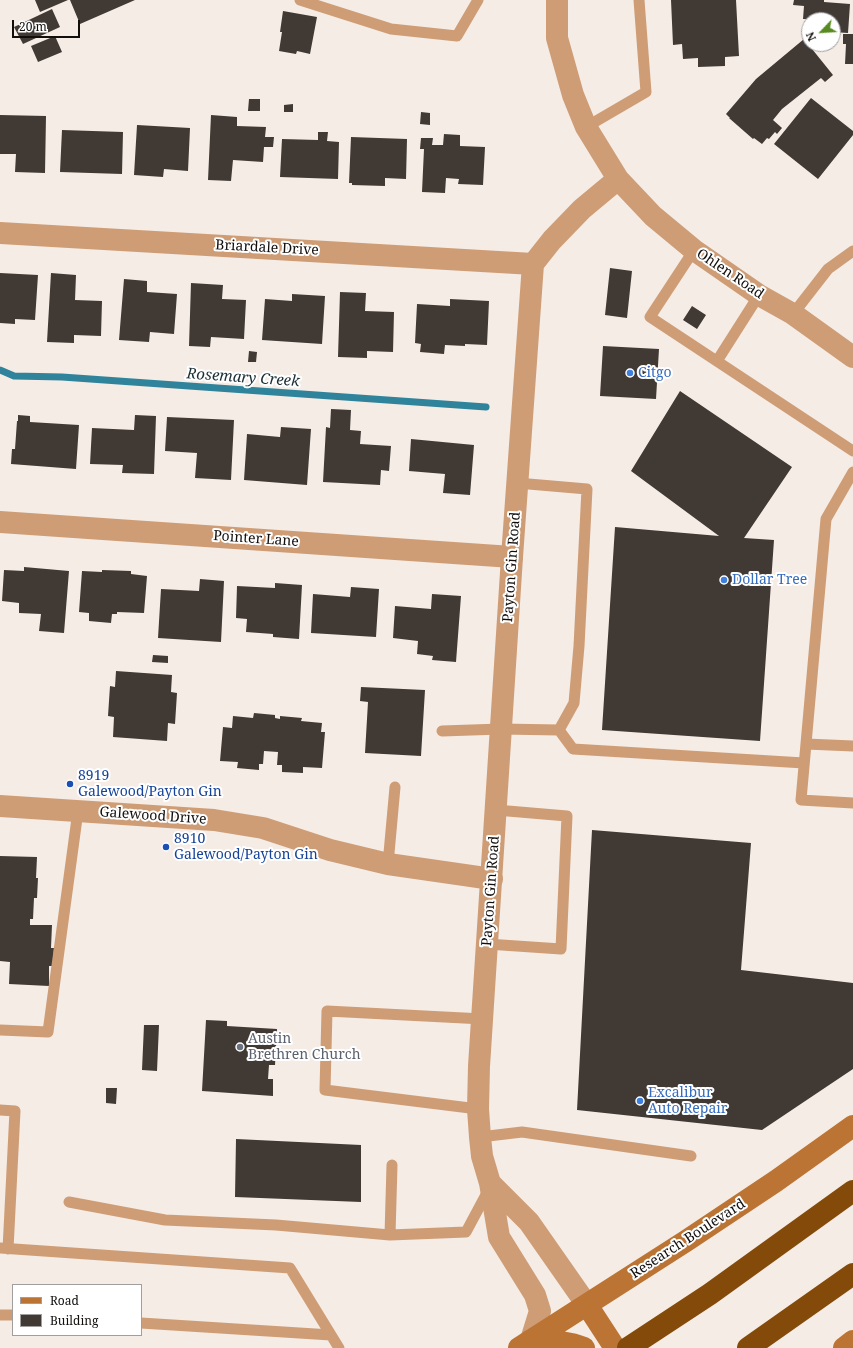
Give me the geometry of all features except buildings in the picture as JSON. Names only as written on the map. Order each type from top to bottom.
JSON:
[{"type":"highway","points":[[628,1348],[710,1294],[853,1191]]},
{"type":"highway","points":[[748,1348],[853,1274]]},
{"type":"main road","name":"Research Boulevard","points":[[525,1344],[737,1207],[853,1126]]},
{"type":"main road","points":[[587,1305],[615,1348]]},
{"type":"main road","points":[[525,1344],[555,1341],[578,1345],[584,1348]]},
{"type":"main road","points":[[844,1348],[853,1341]]},
{"type":"street","points":[[533,264],[552,240],[582,209],[618,179],[586,127],[573,95],[557,38],[557,0]]},
{"type":"street","name":"Ohlen Road","points":[[618,179],[653,216],[694,250],[759,295],[793,314],[853,357]]},
{"type":"street","name":"Briardale Drive","points":[[0,233],[533,264]]},
{"type":"street","name":"Payton Gin Road","points":[[525,1344],[540,1310],[535,1295],[499,1237],[490,1185],[482,1156],[478,1109],[512,557],[533,264]]},
{"type":"street","name":"Pointer Lane","points":[[0,522],[512,557]]},
{"type":"street","name":"Galewood Drive","points":[[0,806],[214,820],[263,828],[330,850],[388,864],[492,879]]},
{"type":"street","name":"Payton Gin Road","points":[[490,1185],[529,1222],[587,1305]]},
{"type":"lane","points":[[300,0],[391,29],[457,36],[478,0]]},
{"type":"lane","points":[[586,127],[646,92],[639,0]]},
{"type":"lane","points":[[694,250],[650,317],[853,451]]},
{"type":"lane","points":[[793,314],[828,268],[853,251]]},
{"type":"lane","points":[[717,361],[759,295]]},
{"type":"lane","points":[[853,472],[826,519],[801,800],[853,803]]},
{"type":"lane","points":[[517,483],[587,488],[579,646],[574,703],[559,730]]},
{"type":"lane","points":[[442,731],[501,729],[559,730]]},
{"type":"lane","points":[[559,730],[573,749],[804,763]]},
{"type":"lane","points":[[806,744],[853,746]]},
{"type":"lane","points":[[388,864],[395,787]]},
{"type":"lane","points":[[487,944],[561,949],[567,816],[496,810]]},
{"type":"lane","points":[[0,1030],[48,1032],[78,812]]},
{"type":"lane","points":[[478,1109],[325,1090],[327,1011],[483,1019]]},
{"type":"lane","points":[[0,1110],[15,1110],[6,1179],[4,1249],[290,1268],[340,1348]]},
{"type":"lane","points":[[480,1137],[522,1132],[691,1156]]},
{"type":"lane","points":[[390,1235],[392,1165]]},
{"type":"lane","points":[[69,1202],[165,1220],[276,1225],[390,1235],[466,1232],[490,1185]]},
{"type":"lane","points":[[0,1315],[12,1316]]},
{"type":"lane","points":[[142,1323],[331,1335]]},
{"type":"waterway","name":"Rosemary Creek","points":[[0,370],[14,376],[62,377],[486,407]]},
{"type":"place","name":"Citgo","points":[[630,373]]},
{"type":"place","name":"Dollar Tree","points":[[724,580]]},
{"type":"place","name":"8919 Galewood/Payton Gin","points":[[70,784]]},
{"type":"place","name":"8910 Galewood/Payton Gin","points":[[166,847]]},
{"type":"place","name":"Austin Brethren Church","points":[[240,1047]]},
{"type":"place","name":"Excalibur Auto Repair","points":[[640,1101]]}]
